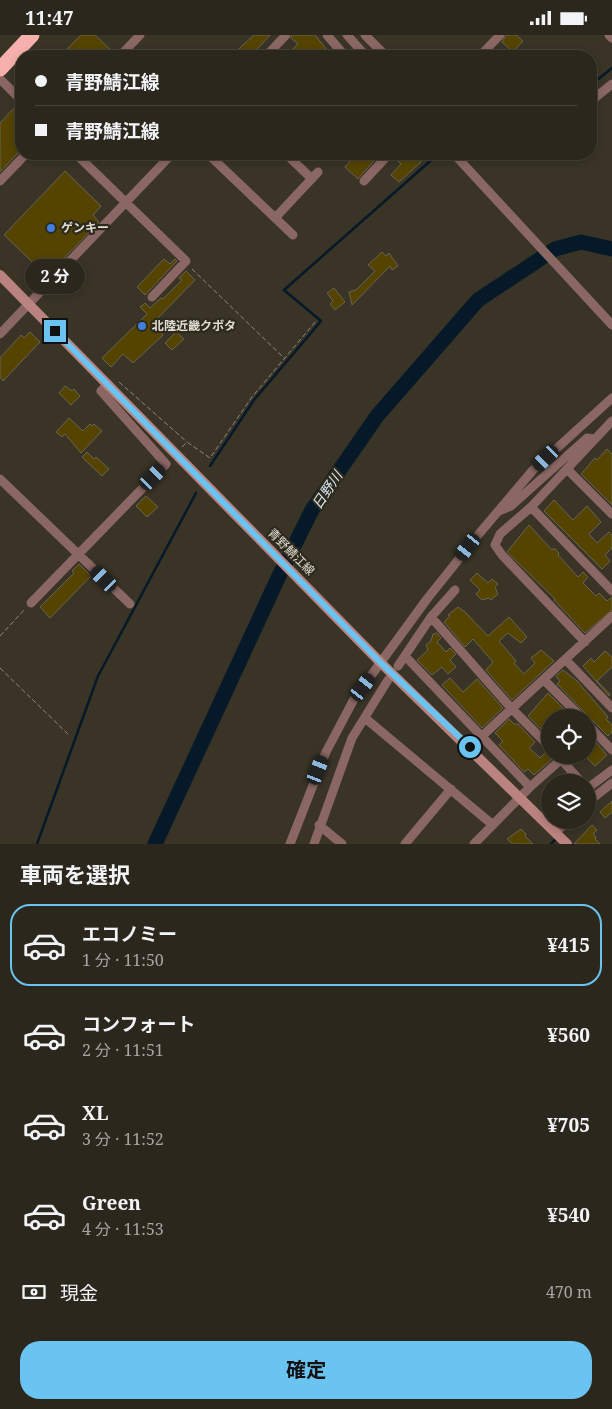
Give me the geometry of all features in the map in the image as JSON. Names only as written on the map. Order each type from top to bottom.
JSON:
[{"type":"highway","points":[[18,50],[32,35]]},
{"type":"highway","points":[[0,69],[15,53]]},
{"type":"main road","name":"青野鯖江線","points":[[0,275],[379,660],[567,844]]},
{"type":"street","points":[[126,50],[140,35]]},
{"type":"street","points":[[272,50],[286,35]]},
{"type":"street","points":[[327,35],[340,50]]},
{"type":"street","points":[[347,35],[361,50]]},
{"type":"street","points":[[365,35],[380,50]]},
{"type":"street","points":[[486,50],[500,35]]},
{"type":"street","points":[[609,35],[612,38]]},
{"type":"street","points":[[0,79],[15,94]]},
{"type":"street","points":[[597,96],[612,84]]},
{"type":"street","points":[[0,181],[20,160]]},
{"type":"street","points":[[82,160],[186,261],[152,297]]},
{"type":"street","points":[[0,334],[166,160]]},
{"type":"street","points":[[214,160],[294,235]]},
{"type":"street","points":[[275,218],[315,175],[294,160]]},
{"type":"street","points":[[364,181],[384,160]]},
{"type":"street","points":[[460,160],[612,325]]},
{"type":"street","points":[[31,603],[166,464],[101,391],[108,384]]},
{"type":"street","points":[[290,844],[326,752],[354,699],[379,660],[497,512],[533,470],[612,398]]},
{"type":"street","points":[[585,642],[502,555],[495,545],[500,534],[531,507],[595,439],[610,427]]},
{"type":"street","points":[[497,512],[511,506],[587,438],[595,439]]},
{"type":"street","points":[[567,469],[612,514]]},
{"type":"street","points":[[0,479],[130,604]]},
{"type":"street","points":[[531,507],[612,591]]},
{"type":"street","points":[[398,666],[432,617],[455,590]]},
{"type":"street","points":[[481,737],[612,616]]},
{"type":"street","points":[[432,617],[512,709],[541,738]]},
{"type":"street","points":[[405,656],[530,787]]},
{"type":"street","points":[[566,660],[612,708]]},
{"type":"street","points":[[314,844],[319,825],[334,791],[352,739],[388,680]]},
{"type":"street","points":[[544,680],[572,709]]},
{"type":"street","points":[[364,718],[493,825]]},
{"type":"street","points":[[596,735],[612,750]]},
{"type":"street","points":[[474,844],[554,764]]},
{"type":"street","points":[[596,782],[612,770]]},
{"type":"street","points":[[596,796],[612,783]]},
{"type":"street","points":[[405,844],[451,789]]},
{"type":"street","points":[[319,825],[342,844]]},
{"type":"street","points":[[556,832],[559,829]]},
{"type":"path","points":[[186,261],[284,359]]},
{"type":"path","points":[[108,384],[113,380],[122,383],[187,442],[210,458],[252,397],[316,321]]},
{"type":"path","points":[[182,448],[187,442]]},
{"type":"path","points":[[0,636],[31,603]]},
{"type":"path","points":[[0,668],[70,736]]},
{"type":"building","points":[[81,35],[95,35],[111,50],[66,50]]},
{"type":"building","points":[[254,35],[270,35],[256,50],[238,50]]},
{"type":"building","points":[[292,35],[315,35],[327,50],[292,50],[298,44],[291,38]]},
{"type":"building","points":[[506,35],[516,35],[523,41],[515,50],[511,50],[502,42]]},
{"type":"building","points":[[15,107],[15,156],[0,172],[0,123]]},
{"type":"building","points":[[351,160],[375,160],[358,179],[345,167]]},
{"type":"building","points":[[397,160],[419,160],[421,162],[399,182],[391,175],[401,164]]},
{"type":"building","points":[[65,171],[101,206],[93,215],[99,222],[47,276],[4,235]]},
{"type":"building","points":[[382,252],[386,256],[389,253],[398,266],[392,270],[390,266],[352,305],[349,292],[356,290],[375,271],[368,265]]},
{"type":"building","points":[[164,259],[170,264],[175,259],[177,261],[145,295],[137,287]]},
{"type":"building","points":[[186,271],[195,280],[152,324],[163,335],[133,363],[123,354],[111,367],[102,358],[147,314],[140,307],[145,303],[150,308],[161,298],[163,299],[182,280],[179,278]]},
{"type":"building","points":[[334,288],[345,302],[335,310],[330,304],[333,301],[327,293]]},
{"type":"building","points":[[30,332],[40,342],[3,381],[0,377],[0,358],[21,335],[24,338]]},
{"type":"building","points":[[176,332],[184,339],[172,350],[165,343]]},
{"type":"building","points":[[65,386],[72,391],[74,389],[80,396],[71,405],[59,393]]},
{"type":"building","points":[[69,418],[83,431],[90,424],[92,426],[94,424],[102,431],[81,453],[65,434],[62,437],[56,432]]},
{"type":"building","points":[[607,449],[612,454],[612,505],[581,474],[595,458],[597,460]]},
{"type":"building","points":[[87,452],[94,459],[96,457],[109,469],[102,476],[82,457]]},
{"type":"building","points":[[146,496],[158,507],[147,517],[136,506]]},
{"type":"building","points":[[554,500],[573,520],[587,506],[601,522],[589,534],[597,543],[609,532],[612,535],[612,548],[605,555],[610,561],[602,569],[544,511]]},
{"type":"building","points":[[529,525],[551,549],[555,549],[559,553],[558,555],[578,577],[583,572],[588,577],[583,583],[596,596],[599,593],[607,601],[612,597],[612,610],[585,633],[555,599],[507,552]]},
{"type":"building","points":[[79,564],[91,576],[50,618],[40,607],[74,573],[72,571]]},
{"type":"building","points":[[477,573],[488,583],[492,579],[498,584],[495,587],[498,594],[491,600],[489,598],[482,600],[476,594],[480,590],[470,580]]},
{"type":"building","points":[[458,607],[488,636],[509,617],[527,637],[521,643],[508,633],[499,641],[524,674],[535,663],[531,658],[541,650],[554,661],[512,700],[486,670],[493,662],[473,639],[465,647],[444,622],[450,616],[448,615]]},
{"type":"building","points":[[437,633],[441,638],[437,642],[446,652],[450,648],[456,654],[450,660],[456,667],[448,674],[442,667],[432,675],[417,660],[428,650],[426,645],[431,641],[433,634]]},
{"type":"building","points":[[605,651],[612,657],[612,667],[597,681],[610,694],[609,696],[583,666],[591,658],[594,662]]},
{"type":"building","points":[[563,670],[577,681],[608,717],[606,719],[612,725],[612,732],[608,736],[596,724],[596,709],[581,709],[557,684],[560,681],[556,676]]},
{"type":"building","points":[[450,678],[463,692],[477,679],[503,708],[482,728],[442,685]]},
{"type":"building","points":[[548,693],[564,709],[541,709],[541,729],[528,716]]},
{"type":"building","points":[[509,719],[514,724],[518,724],[535,742],[529,748],[541,757],[541,764],[546,764],[534,775],[528,769],[524,772],[499,745],[503,741],[495,733]]},
{"type":"building","points":[[596,742],[607,755],[595,766],[593,764],[596,764]]},
{"type":"building","points":[[612,801],[612,812],[605,818],[600,812]]},
{"type":"building","points":[[521,829],[533,844],[513,844],[507,839]]},
{"type":"building","points":[[588,829],[597,830],[593,834],[600,844],[574,844]]},
{"type":"waterway","points":[[597,80],[612,68]]},
{"type":"waterway","points":[[210,466],[254,400],[321,321],[284,290],[431,160]]},
{"type":"waterway","name":"日野川","points":[[155,844],[278,578],[312,510],[377,416],[478,300],[555,249],[581,242],[612,249]]},
{"type":"waterway","points":[[37,844],[98,676],[196,493]]},
{"type":"waterway","points":[[551,844],[557,838]]},
{"type":"place","name":"ゲンキー","points":[[51,228]]},
{"type":"place","name":"北陸近畿クボタ","points":[[142,326]]},
{"type":"route","points":[[55,331],[381,663],[470,747]]}]
